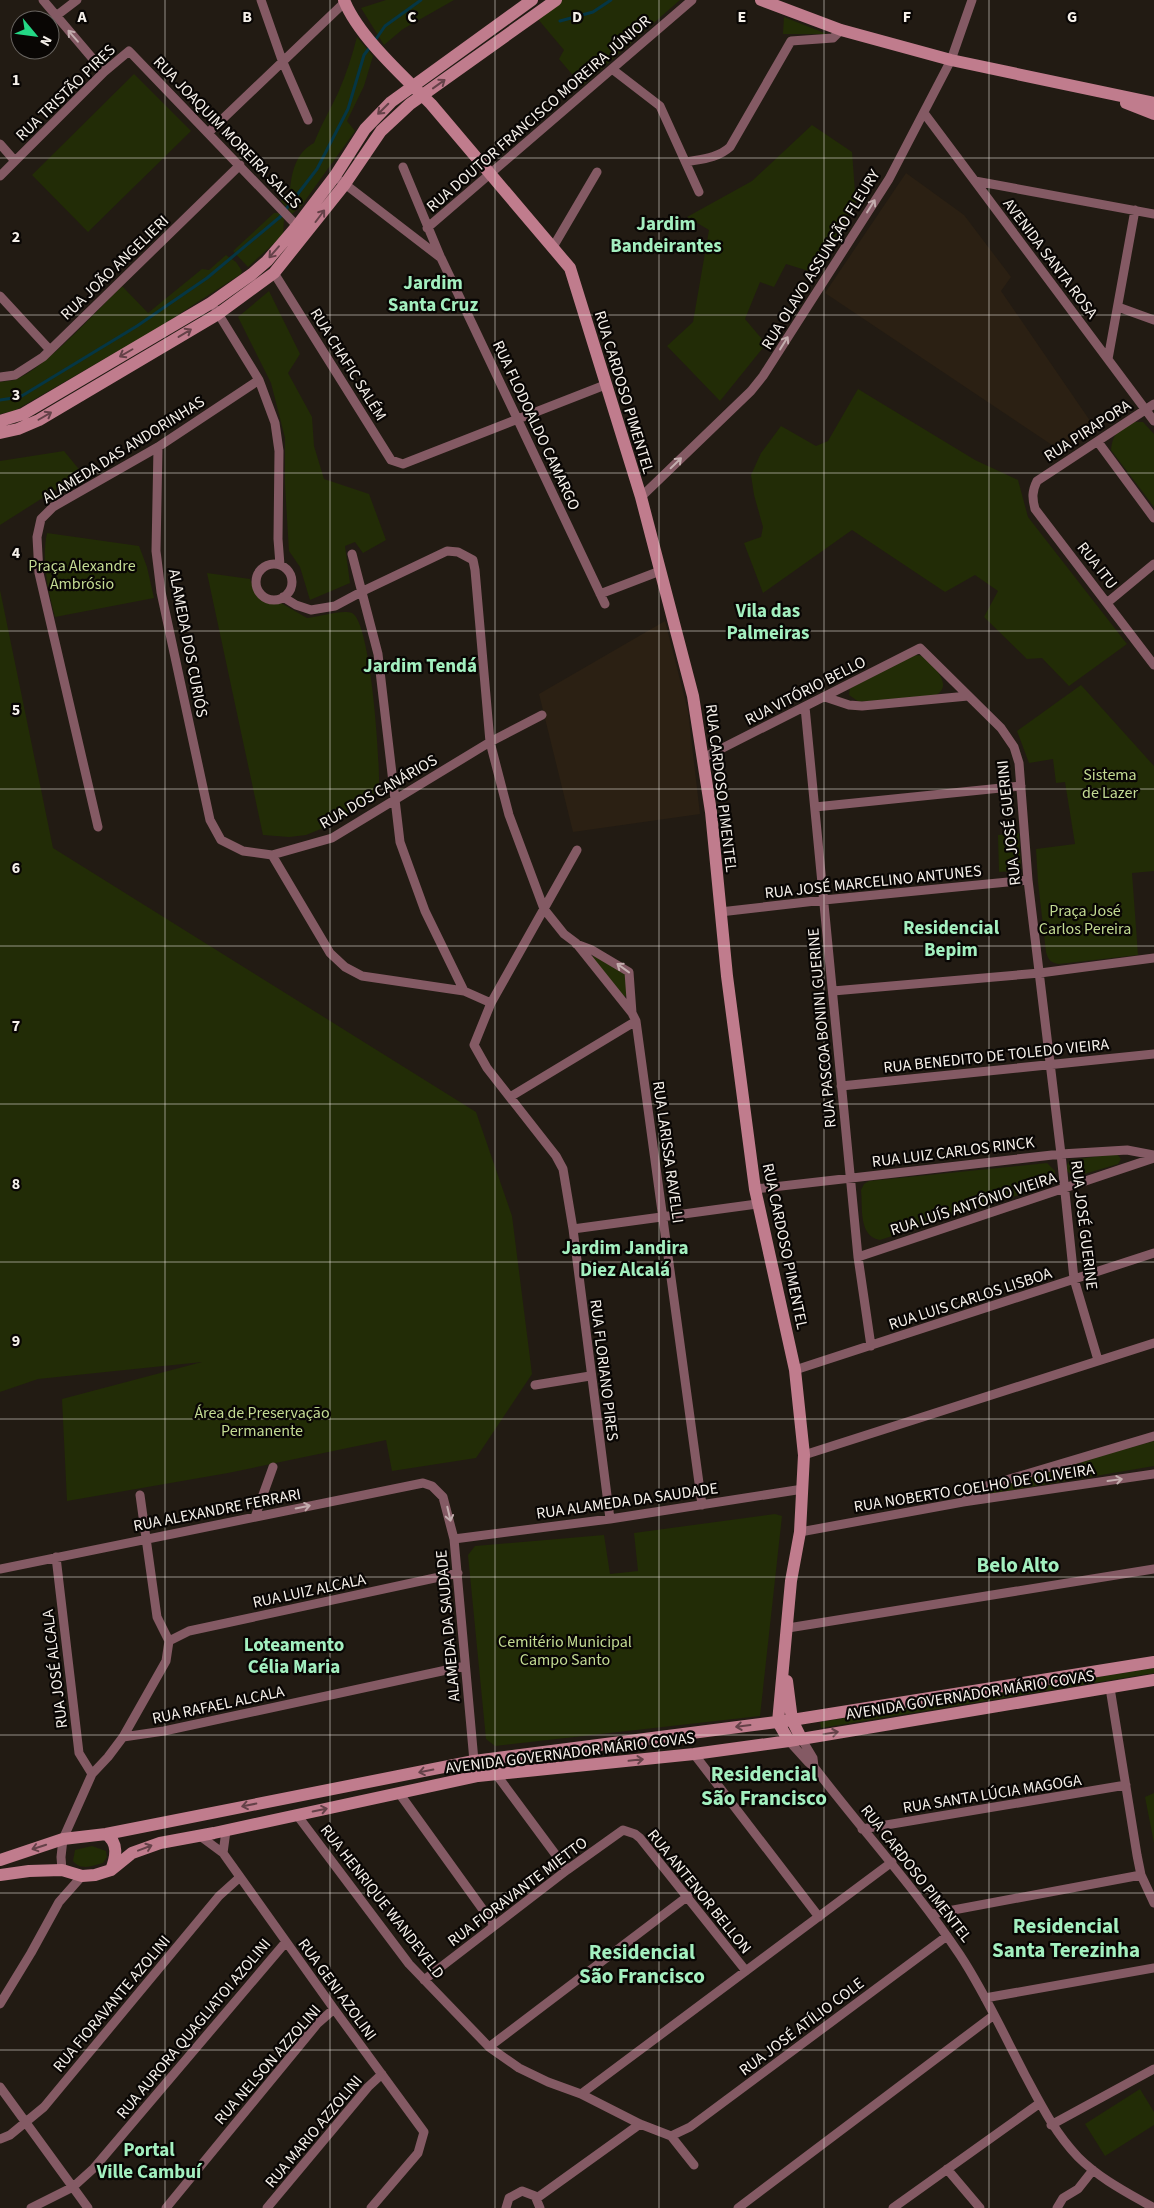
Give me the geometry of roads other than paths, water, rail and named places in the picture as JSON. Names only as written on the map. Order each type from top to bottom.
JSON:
[{"type":"main road","points":[[340,180],[372,121],[391,102],[532,0]]},
{"type":"main road","points":[[0,433],[18,429],[39,420],[214,308],[267,261],[381,131],[423,95],[556,0]]},
{"type":"main road","points":[[761,0],[841,30],[951,60],[1154,104]]},
{"type":"main road","name":"RUA CARDOSO PIMENTEL","points":[[344,1],[364,32],[412,86],[423,95],[570,268],[641,497],[693,696],[711,812],[720,912],[757,1204],[796,1370],[804,1455],[803,1489],[800,1532],[791,1581],[778,1722],[795,1740]]},
{"type":"main road","points":[[487,32],[494,44]]},
{"type":"main road","points":[[1086,88],[1154,114]]},
{"type":"main road","points":[[1127,104],[1148,107],[1154,104]]},
{"type":"main road","points":[[0,421],[23,414],[274,273],[298,226]]},
{"type":"main road","name":"AVENIDA GOVERNADOR MÁRIO COVAS","points":[[0,1860],[64,1839],[106,1834],[474,1761],[792,1720],[1154,1662]]},
{"type":"main road","name":"RUA CARDOSO PIMENTEL","points":[[784,1672],[788,1682],[795,1740]]},
{"type":"main road","name":"AVENIDA GOVERNADOR MÁRIO COVAS","points":[[0,1875],[29,1871],[62,1870],[82,1876],[95,1876],[111,1870],[132,1853],[160,1843],[226,1831],[399,1792],[496,1774],[694,1754],[795,1740],[1154,1680]]},
{"type":"main road","points":[[106,1834],[116,1848],[116,1856],[111,1870]]},
{"type":"street","points":[[43,0],[51,10]]},
{"type":"street","points":[[60,13],[77,0]]},
{"type":"street","points":[[261,0],[282,60],[308,120]]},
{"type":"street","name":"RUA DOUTOR FRANCISCO MOREIRA JÚNIOR","points":[[428,228],[692,0]]},
{"type":"street","name":"RUA OLAVO ASSUNÇÃO FLEURY","points":[[641,497],[751,391],[763,376],[889,179],[951,60],[972,0]]},
{"type":"street","points":[[209,132],[344,1]]},
{"type":"street","points":[[60,21],[104,72]]},
{"type":"street","points":[[686,162],[724,153],[730,147],[790,41],[833,38],[841,30]]},
{"type":"street","name":"RUA TRISTÃO PIRES","points":[[0,176],[104,72],[129,50]]},
{"type":"street","name":"RUA JOAQUIM MOREIRA SALES","points":[[129,50],[298,226]]},
{"type":"street","points":[[612,69],[660,106],[699,192]]},
{"type":"street","name":"AVENIDA SANTA ROSA","points":[[924,113],[1108,359],[1150,407],[1154,420]]},
{"type":"street","points":[[0,144],[15,161]]},
{"type":"street","name":"RUA JOÃO ANGELIERI","points":[[0,377],[15,375],[28,368],[50,350],[240,165]]},
{"type":"street","name":"RUA FLODOALDO CAMARGO","points":[[403,167],[441,258],[605,604]]},
{"type":"street","points":[[553,247],[597,172]]},
{"type":"street","name":"RUA FLODOALDO CAMARGO","points":[[340,180],[441,258]]},
{"type":"street","points":[[975,180],[1154,214]]},
{"type":"street","points":[[1108,359],[1135,210]]},
{"type":"street","name":"RUA CHAFIC SALÉM","points":[[274,273],[390,460],[403,464],[517,419]]},
{"type":"street","points":[[0,296],[50,350]]},
{"type":"street","points":[[1118,307],[1154,320]]},
{"type":"street","points":[[214,308],[259,380],[275,422],[279,451],[278,539],[280,565]]},
{"type":"street","name":"ALAMEDA DAS ANDORINHAS","points":[[98,827],[39,573],[37,537],[41,519],[53,507],[158,447],[259,380]]},
{"type":"street","points":[[517,419],[605,385]]},
{"type":"street","name":"RUA PIRAPORA","points":[[1037,481],[1150,407]]},
{"type":"street","points":[[1098,442],[1154,518]]},
{"type":"street","name":"ALAMEDA DOS CURIÓS","points":[[158,447],[156,551],[161,592],[210,820],[221,840]]},
{"type":"street","name":"RUA ITU","points":[[1037,481],[1032,490],[1035,509],[1108,602],[1154,665]]},
{"type":"street","points":[[283,597],[296,605],[311,610],[321,609],[335,606],[447,551],[458,552],[473,560],[490,742],[508,815],[544,909],[564,934],[576,944],[634,1017],[510,1097]]},
{"type":"street","points":[[352,554],[378,654],[400,842],[425,911],[464,991]]},
{"type":"street","points":[[1108,602],[1154,564]]},
{"type":"street","points":[[280,565],[288,570],[292,580],[290,590],[283,597],[268,599],[260,593],[256,584],[258,574],[265,566],[280,565]]},
{"type":"street","points":[[600,594],[660,571]]},
{"type":"street","name":"RUA VITÓRIO BELLO","points":[[703,758],[920,648]]},
{"type":"street","name":"RUA JOSÉ GUERINI","points":[[920,648],[1001,728],[1014,747],[1020,763],[1028,880],[1040,973]]},
{"type":"street","points":[[825,697],[850,705],[869,706],[968,696]]},
{"type":"street","name":"RUA PASCOA BONINI GUERINE","points":[[805,707],[858,1257],[871,1346]]},
{"type":"street","name":"RUA DOS CANÁRIOS","points":[[221,840],[244,851],[272,855],[332,838],[490,742],[542,715]]},
{"type":"street","points":[[815,807],[1021,786]]},
{"type":"street","points":[[272,855],[330,953],[345,967],[362,976],[464,991],[491,1002],[576,850]]},
{"type":"street","name":"RUA JOSÉ MARCELINO ANTUNES","points":[[720,912],[1028,880]]},
{"type":"street","name":"RUA LARISSA RAVELLI","points":[[576,944],[592,950],[629,972],[631,976],[634,1017],[702,1505]]},
{"type":"street","points":[[833,991],[1040,973],[1154,958]]},
{"type":"street","name":"RUA JOSÉ GUERINE","points":[[1040,973],[1074,1279],[1098,1360]]},
{"type":"street","name":"RUA FLORIANO PIRES","points":[[491,1002],[474,1045],[487,1068],[560,1163],[573,1229],[590,1376],[610,1519]]},
{"type":"street","name":"RUA BENEDITO DE TOLEDO VIEIRA","points":[[841,1086],[1154,1054]]},
{"type":"street","name":"RUA LUIZ CARLOS RINCK","points":[[755,1189],[1061,1154],[1127,1150],[1154,1157]]},
{"type":"street","name":"RUA LUÍS ANTÔNIO VIEIRA","points":[[858,1257],[1064,1190],[1154,1157]]},
{"type":"street","points":[[573,1229],[757,1204]]},
{"type":"street","name":"RUA LUIS CARLOS LISBOA","points":[[796,1370],[1154,1253]]},
{"type":"street","points":[[804,1455],[1154,1342]]},
{"type":"street","points":[[535,1386],[590,1376]]},
{"type":"street","points":[[963,1502],[983,1487],[1154,1436]]},
{"type":"street","points":[[255,1517],[273,1468]]},
{"type":"street","name":"RUA NOBERTO COELHO DE OLIVEIRA","points":[[800,1532],[963,1502],[1154,1474]]},
{"type":"street","name":"RUA ALEXANDRE FERRARI","points":[[0,1569],[423,1483],[439,1491]]},
{"type":"street","name":"RUA ALAMEDA DA SAUDADE","points":[[454,1539],[610,1519],[803,1489]]},
{"type":"street","name":"ALAMEDA DA SAUDADE","points":[[439,1491],[447,1506],[454,1539],[474,1761]]},
{"type":"street","points":[[62,1870],[61,1857],[64,1839],[92,1774],[108,1757],[123,1736],[166,1661],[169,1641],[157,1617],[140,1495]]},
{"type":"street","name":"RUA JOSÉ ALCALA","points":[[56,1557],[79,1753],[92,1774]]},
{"type":"street","points":[[788,1628],[1154,1569]]},
{"type":"street","name":"RUA LUIZ ALCALA","points":[[169,1641],[189,1631],[458,1573]]},
{"type":"street","name":"RUA RAFAEL ALCALA","points":[[123,1736],[164,1731],[465,1666]]},
{"type":"street","points":[[1110,1688],[1141,1875],[1154,1903]]},
{"type":"street","name":"RUA CARDOSO PIMENTEL","points":[[795,1740],[862,1829],[892,1862],[947,1936],[985,1998],[1051,2124],[1079,2158],[1093,2170],[1122,2190],[1154,2208]]},
{"type":"street","name":"RUA CARDOSO PIMENTEL","points":[[795,1740],[813,1758],[814,1767]]},
{"type":"street","points":[[694,1754],[819,1917]]},
{"type":"street","points":[[496,1774],[567,1870]]},
{"type":"street","name":"RUA SANTA LÚCIA MAGOGA","points":[[862,1829],[1126,1785]]},
{"type":"street","points":[[399,1792],[494,1925]]},
{"type":"street","name":"RUA HENRIQUE WANDEVELD","points":[[298,1815],[409,1964],[489,2047],[519,2068],[548,2082],[581,2094],[640,2124],[671,2136]]},
{"type":"street","points":[[72,1817],[80,1836]]},
{"type":"street","name":"RUA FIORAVANTE MIETTO","points":[[424,1980],[567,1870],[623,1830],[630,1831]]},
{"type":"street","points":[[223,1853],[226,1831]]},
{"type":"street","name":"RUA ANTENOR BELLON","points":[[630,1831],[640,1838],[746,1971]]},
{"type":"street","name":"RUA GENI AZOLINI","points":[[200,1836],[223,1853],[334,2010],[424,2132],[418,2152],[370,2208]]},
{"type":"street","points":[[581,2094],[892,1862]]},
{"type":"street","points":[[932,1914],[1141,1875]]},
{"type":"street","points":[[0,2004],[59,1902],[82,1876]]},
{"type":"street","name":"RUA FIORAVANTE AZOLINI","points":[[0,2139],[10,2135],[26,2124],[44,2107],[219,1896],[239,1878]]},
{"type":"street","points":[[489,2047],[688,1896]]},
{"type":"street","name":"RUA JOSÉ ATÍLIO COLE","points":[[671,2136],[690,2127],[947,1936]]},
{"type":"street","name":"RUA AURORA QUAGLIATOI AZOLINI","points":[[31,2208],[73,2187],[94,2168],[286,1943]]},
{"type":"street","points":[[985,1998],[1154,1968]]},
{"type":"street","name":"RUA NELSON AZZOLINI","points":[[166,2208],[318,2023],[334,2010]]},
{"type":"street","points":[[743,2207],[994,2015]]},
{"type":"street","points":[[1051,2124],[1154,2069]]},
{"type":"street","name":"RUA MARIO AZZOLINI","points":[[267,2208],[368,2087],[382,2074]]},
{"type":"street","points":[[0,2087],[88,2208]]},
{"type":"street","points":[[893,2208],[1040,2103]]},
{"type":"street","points":[[537,2198],[640,2124]]},
{"type":"street","points":[[671,2136],[694,2165]]},
{"type":"street","points":[[948,2169],[980,2208]]},
{"type":"street","points":[[1057,2208],[1063,2198],[1078,2189],[1093,2170]]},
{"type":"street","points":[[506,2208],[509,2198],[517,2192],[526,2192],[537,2198],[540,2208]]},
{"type":"waterway","points":[[374,42],[385,26],[421,0]]},
{"type":"waterway","points":[[560,21],[593,12],[611,0]]},
{"type":"waterway","points":[[0,400],[20,397],[137,326],[207,278],[280,217],[317,169],[348,109],[364,55],[370,47]]},
{"type":"district","name":"Jardim Bandeirantes","points":[[666,234]]},
{"type":"district","name":"Jardim Santa Cruz","points":[[433,293]]},
{"type":"district","name":"Vila das Palmeiras","points":[[768,621]]},
{"type":"district","name":"Jardim Tendá","points":[[420,665]]},
{"type":"district","name":"Residencial Bepim","points":[[951,938]]},
{"type":"district","name":"Jardim Jandira Diez Alcalá","points":[[625,1258]]},
{"type":"district","name":"Belo Alto","points":[[1018,1565]]},
{"type":"district","name":"Loteamento Célia Maria","points":[[294,1655]]},
{"type":"district","name":"Residencial São Francisco","points":[[764,1786]]},
{"type":"district","name":"Residencial Santa Terezinha","points":[[1066,1938]]},
{"type":"district","name":"Residencial São Francisco","points":[[642,1964]]},
{"type":"district","name":"Portal Ville Cambuí","points":[[149,2160]]},
{"type":"park label","name":"Praça Alexandre Ambrósio","points":[[82,574]]},
{"type":"park label","name":"Sistema de Lazer","points":[[1110,783]]},
{"type":"park label","name":"Praça José Carlos Pereira","points":[[1085,919]]},
{"type":"park label","name":"Área de Preservação Permanente","points":[[262,1421]]},
{"type":"park label","name":"Cemitério Municipal Campo Santo","points":[[565,1650]]}]
